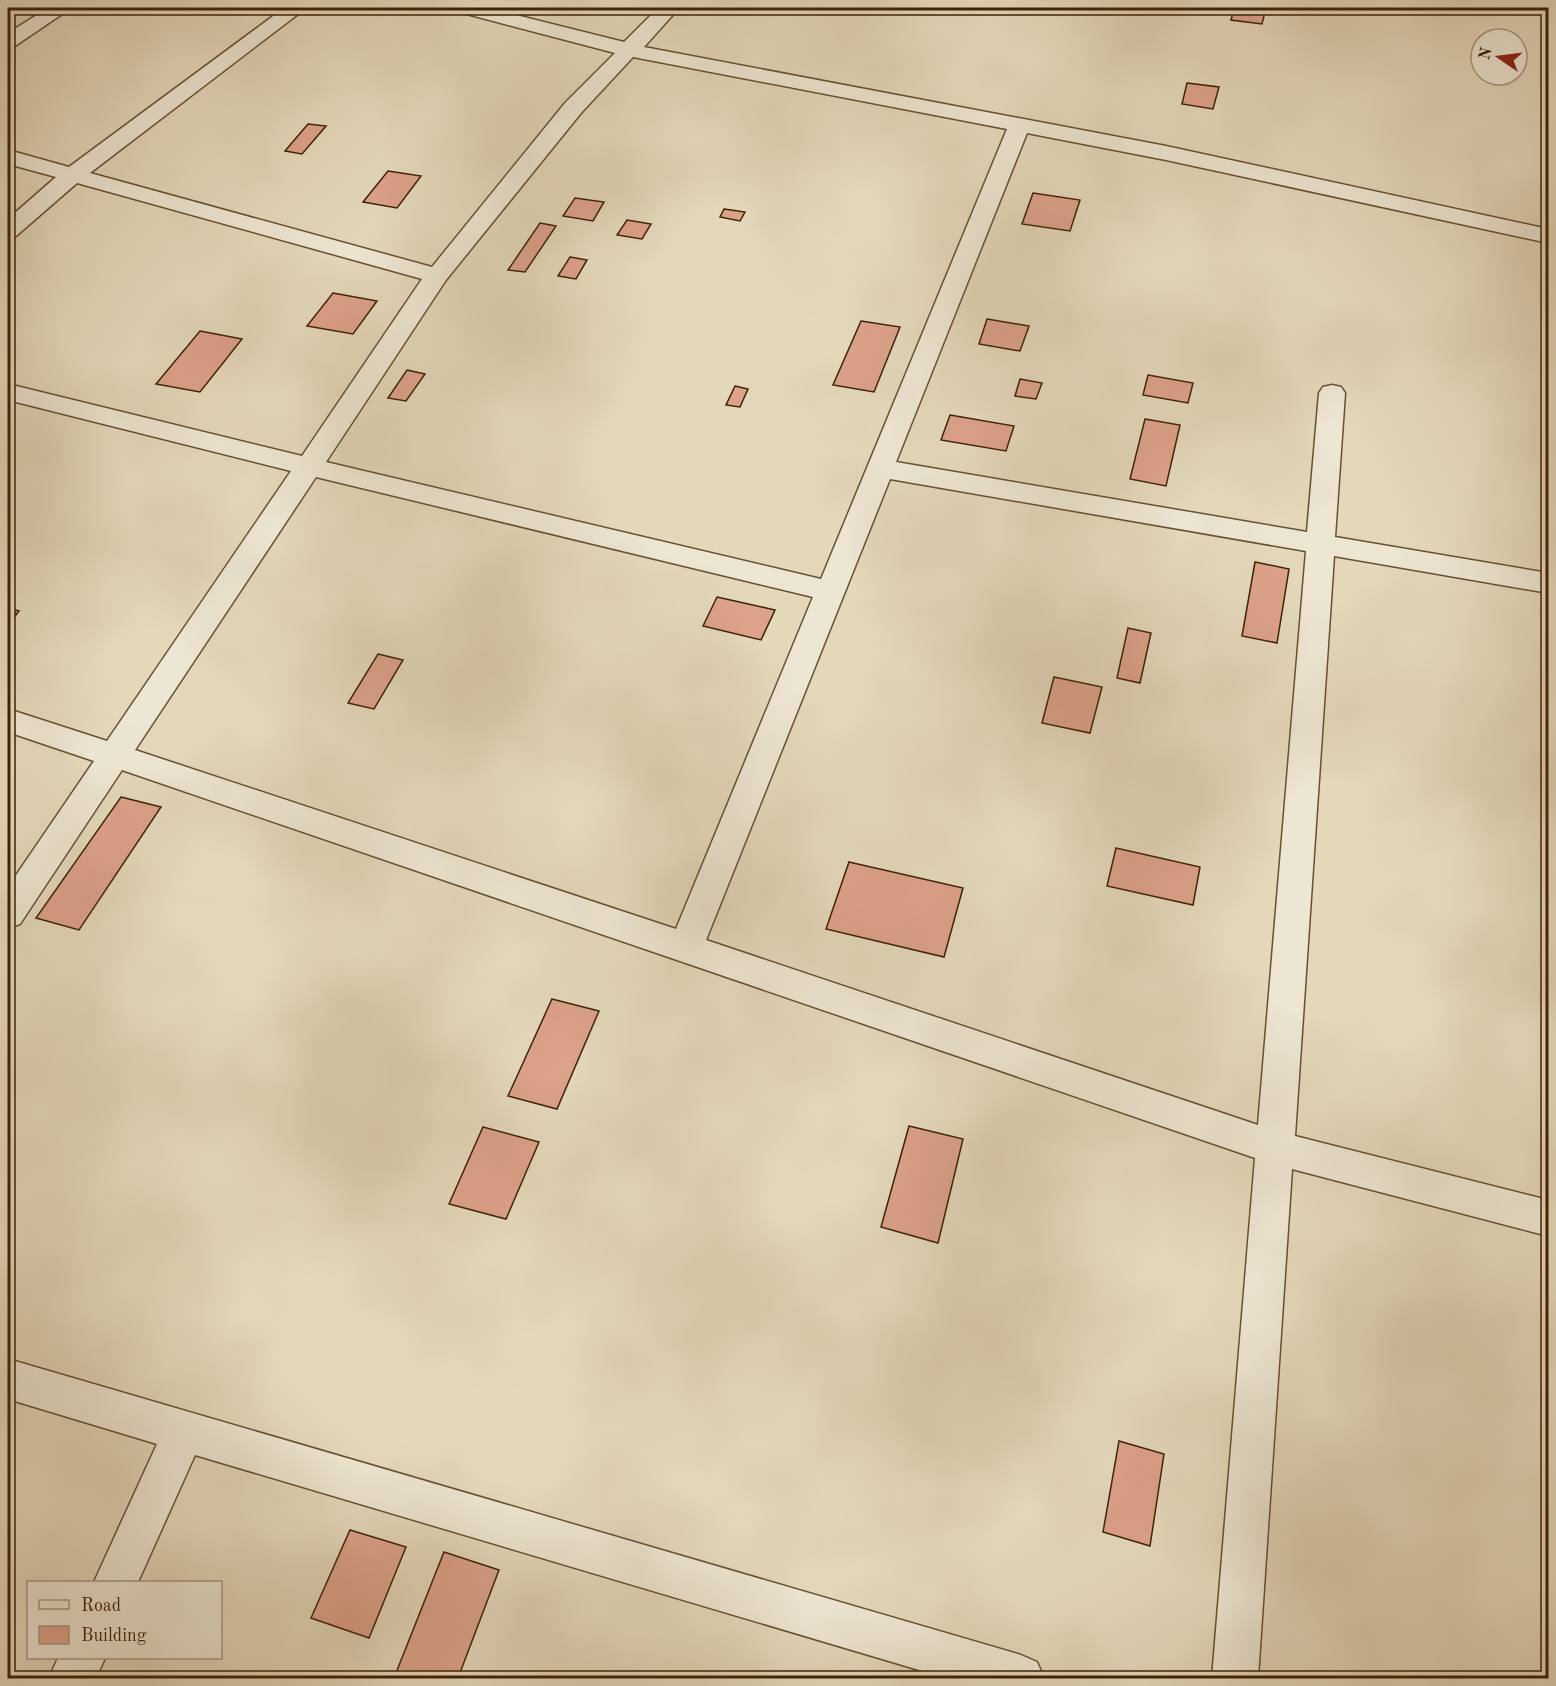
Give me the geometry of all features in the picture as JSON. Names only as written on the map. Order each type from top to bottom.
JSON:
[{"type":"street","points":[[8,42],[61,8]]},
{"type":"street","points":[[8,231],[73,175],[296,8]]},
{"type":"street","points":[[466,8],[629,50],[1020,124],[1548,236]]},
{"type":"street","points":[[8,914],[112,755],[438,276],[573,108],[669,8]]},
{"type":"street","points":[[686,946],[1020,124]]},
{"type":"street","points":[[8,157],[438,276]]},
{"type":"street","points":[[8,392],[309,467],[830,591]]},
{"type":"street","points":[[1235,1678],[1332,393]]},
{"type":"street","points":[[880,468],[1548,583]]},
{"type":"street","points":[[8,720],[686,946],[1275,1148],[1548,1218]]},
{"type":"street","points":[[8,1379],[1021,1678]]},
{"type":"street","points":[[116,1581],[184,1431]]},
{"type":"street","points":[[72,1678],[82,1659]]},
{"type":"building","points":[[1234,8],[1266,8],[1262,24],[1231,20]]},
{"type":"building","points":[[1187,83],[1219,87],[1213,109],[1182,104]]},
{"type":"building","points":[[308,124],[326,126],[302,154],[285,151]]},
{"type":"building","points":[[388,171],[421,176],[397,208],[363,202]]},
{"type":"building","points":[[1033,193],[1080,200],[1070,231],[1022,224]]},
{"type":"building","points":[[575,198],[604,202],[593,221],[563,216]]},
{"type":"building","points":[[724,209],[745,212],[740,221],[720,217]]},
{"type":"building","points":[[627,220],[651,224],[642,239],[617,235]]},
{"type":"building","points":[[540,223],[556,226],[525,272],[508,270]]},
{"type":"building","points":[[570,257],[587,260],[576,279],[558,276]]},
{"type":"building","points":[[333,293],[377,301],[353,334],[307,326]]},
{"type":"building","points":[[987,319],[1029,326],[1020,351],[979,344]]},
{"type":"building","points":[[861,321],[900,327],[874,392],[833,385]]},
{"type":"building","points":[[200,331],[242,339],[200,392],[156,384]]},
{"type":"building","points":[[407,370],[425,374],[406,401],[388,398]]},
{"type":"building","points":[[1148,375],[1193,383],[1188,403],[1143,395]]},
{"type":"building","points":[[1020,379],[1042,383],[1036,399],[1015,396]]},
{"type":"building","points":[[735,386],[748,389],[740,407],[726,405]]},
{"type":"building","points":[[950,415],[1014,426],[1006,451],[941,440]]},
{"type":"building","points":[[1145,419],[1180,425],[1166,486],[1130,479]]},
{"type":"building","points":[[1255,562],[1289,569],[1277,643],[1242,636]]},
{"type":"building","points":[[717,597],[775,610],[761,640],[703,626]]},
{"type":"building","points":[[8,608],[19,611],[8,626]]},
{"type":"building","points":[[1128,628],[1151,633],[1140,683],[1117,678]]},
{"type":"building","points":[[378,654],[403,660],[374,709],[348,703]]},
{"type":"building","points":[[1054,677],[1102,687],[1090,733],[1042,723]]},
{"type":"building","points":[[121,797],[161,807],[79,930],[36,918]]},
{"type":"building","points":[[1116,848],[1200,867],[1193,905],[1107,886]]},
{"type":"building","points":[[849,862],[963,888],[944,957],[826,929]]},
{"type":"building","points":[[552,999],[599,1011],[557,1109],[508,1096]]},
{"type":"building","points":[[909,1126],[963,1139],[938,1243],[881,1227]]},
{"type":"building","points":[[483,1127],[539,1142],[506,1219],[449,1204]]},
{"type":"building","points":[[1119,1441],[1164,1454],[1150,1546],[1103,1532]]},
{"type":"building","points":[[350,1530],[406,1547],[369,1638],[311,1618]]},
{"type":"building","points":[[444,1552],[499,1570],[458,1678],[394,1678]]}]
